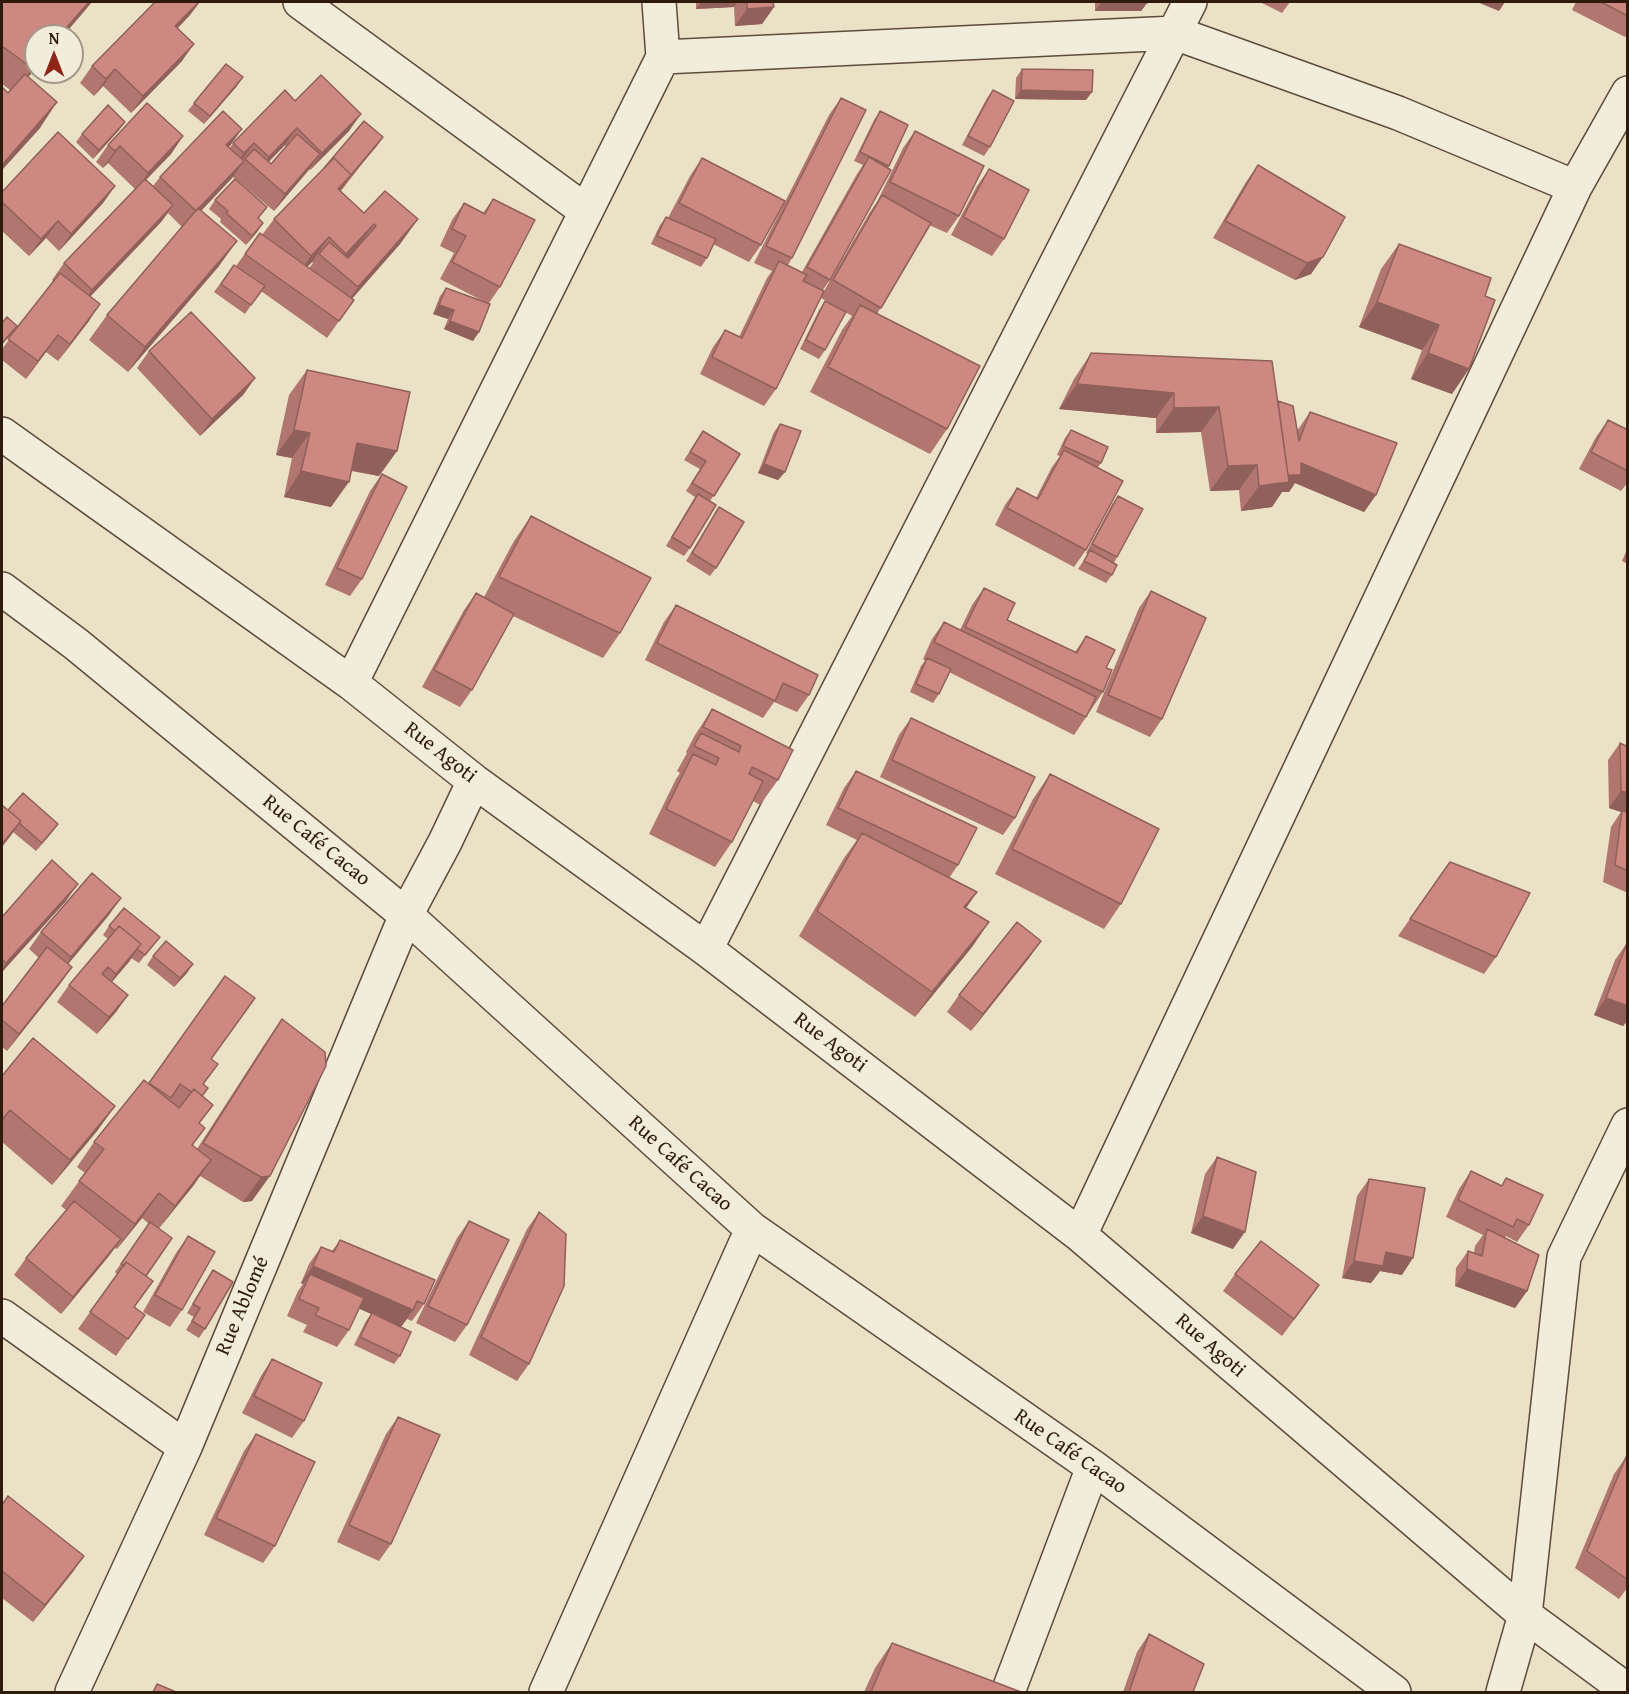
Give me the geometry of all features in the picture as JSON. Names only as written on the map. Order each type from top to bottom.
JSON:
[{"type":"street","points":[[300,2],[586,211]]},
{"type":"street","points":[[351,683],[663,57],[659,2]]},
{"type":"street","points":[[706,949],[1190,2]]},
{"type":"street","points":[[663,57],[1175,33],[1398,113],[1575,187]]},
{"type":"street","points":[[1080,1234],[1575,187],[1628,93]]},
{"type":"street","name":"Rue Agoti","points":[[2,435],[351,683],[474,781],[706,949],[1080,1234],[1525,1615],[1628,1691]]},
{"type":"street","name":"Rue Café Cacao","points":[[2,589],[76,644],[406,915],[752,1229],[1093,1467],[1394,1692]]},
{"type":"street","name":"Rue Ablomé","points":[[72,1692],[185,1447],[406,915],[474,781]]},
{"type":"street","points":[[1503,1692],[1525,1615],[1564,1257],[1628,1125]]},
{"type":"street","points":[[546,1692],[752,1229]]},
{"type":"street","points":[[2,1316],[185,1447]]},
{"type":"street","points":[[1008,1692],[1093,1467]]},
{"type":"building","points":[[2,2],[89,2],[70,24],[24,24],[24,62],[2,46]]},
{"type":"building","points":[[155,2],[199,2],[175,26],[194,44],[143,96],[115,69],[106,79],[92,66]]},
{"type":"building","points":[[747,2],[773,2],[774,7],[747,9]]},
{"type":"building","points":[[1147,2],[1147,3],[1101,3]]},
{"type":"building","points":[[1601,2],[1628,2],[1628,16]]},
{"type":"building","points":[[226,64],[243,77],[210,116],[194,103]]},
{"type":"building","points":[[1022,69],[1093,70],[1092,92],[1021,90]]},
{"type":"building","points":[[24,75],[24,84],[36,84],[57,102],[2,165],[2,87],[8,93]]},
{"type":"building","points":[[321,75],[361,114],[322,153],[297,128],[269,157],[254,143],[244,153],[233,143],[285,90],[295,101]]},
{"type":"building","points":[[993,90],[1014,101],[990,147],[968,136]]},
{"type":"building","points":[[841,98],[866,110],[792,258],[766,246]]},
{"type":"building","points":[[147,103],[183,136],[148,173],[120,146],[115,151],[108,145]]},
{"type":"building","points":[[108,105],[125,122],[99,150],[82,134]]},
{"type":"building","points":[[223,111],[242,129],[226,145],[244,161],[196,211],[160,177]]},
{"type":"building","points":[[880,111],[908,125],[889,166],[860,152]]},
{"type":"building","points":[[364,121],[383,137],[351,175],[334,158],[324,168]]},
{"type":"building","points":[[915,131],[984,166],[959,216],[890,182]]},
{"type":"building","points":[[58,132],[115,186],[71,234],[58,221],[41,239],[2,202],[2,192]]},
{"type":"building","points":[[297,134],[320,154],[285,194],[245,159],[254,149],[271,164]]},
{"type":"building","points":[[869,157],[891,170],[830,280],[807,267]]},
{"type":"building","points":[[334,158],[351,175],[338,189],[364,213],[385,191],[418,219],[358,287],[319,254],[329,242],[348,258],[376,226],[374,224],[346,254],[329,237],[311,256],[274,219]]},
{"type":"building","points":[[702,158],[785,201],[761,245],[679,203]]},
{"type":"building","points":[[1258,165],[1345,217],[1323,257],[1307,263],[1225,221]]},
{"type":"building","points":[[989,169],[1029,190],[1004,239],[963,217]]},
{"type":"building","points":[[145,179],[173,205],[92,290],[64,263]]},
{"type":"building","points":[[235,179],[267,207],[258,218],[263,223],[252,236],[215,200]]},
{"type":"building","points":[[882,195],[931,223],[881,308],[833,280]]},
{"type":"building","points":[[493,199],[535,220],[500,287],[452,262],[466,236],[452,229],[464,203],[485,214]]},
{"type":"building","points":[[198,208],[237,241],[145,347],[107,315]]},
{"type":"building","points":[[666,217],[716,239],[707,258],[657,236]]},
{"type":"building","points":[[260,233],[354,300],[339,321],[245,254]]},
{"type":"building","points":[[1399,244],[1491,278],[1485,296],[1495,300],[1469,369],[1428,353],[1439,325],[1377,302]]},
{"type":"building","points":[[779,261],[807,275],[803,281],[824,291],[776,389],[712,357],[725,330],[742,338]]},
{"type":"building","points":[[234,265],[265,286],[251,305],[221,284]]},
{"type":"building","points":[[60,273],[100,304],[70,344],[58,335],[38,361],[8,339]]},
{"type":"building","points":[[446,288],[490,304],[479,332],[450,321],[454,310],[439,305]]},
{"type":"building","points":[[825,301],[846,312],[825,350],[806,340]]},
{"type":"building","points":[[860,305],[980,366],[947,429],[828,367]]},
{"type":"building","points":[[191,312],[255,378],[212,419],[149,351]]},
{"type":"building","points":[[7,317],[17,326],[2,343],[2,323]]},
{"type":"building","points":[[1091,353],[1272,361],[1289,482],[1259,486],[1257,465],[1228,466],[1219,407],[1174,408],[1174,393],[1077,384]]},
{"type":"building","points":[[307,370],[410,392],[397,451],[357,443],[349,482],[301,471],[310,433],[294,430]]},
{"type":"building","points":[[1278,401],[1293,406],[1299,441],[1310,412],[1397,443],[1376,495],[1301,463],[1301,475],[1288,475]]},
{"type":"building","points":[[1608,420],[1628,430],[1628,471],[1591,452]]},
{"type":"building","points":[[780,424],[801,431],[785,472],[764,464]]},
{"type":"building","points":[[1071,430],[1108,447],[1101,463],[1063,446]]},
{"type":"building","points":[[703,431],[740,454],[714,496],[692,483],[706,461],[690,452]]},
{"type":"building","points":[[1064,450],[1123,481],[1086,550],[1007,508],[1017,488],[1038,499]]},
{"type":"building","points":[[382,474],[407,487],[362,579],[337,568]]},
{"type":"building","points":[[698,494],[716,505],[690,548],[672,537]]},
{"type":"building","points":[[1118,496],[1143,509],[1117,557],[1092,544]]},
{"type":"building","points":[[719,507],[744,522],[716,568],[692,553]]},
{"type":"building","points":[[531,516],[651,578],[620,633],[499,577]]},
{"type":"building","points":[[1090,550],[1117,565],[1112,575],[1084,561]]},
{"type":"building","points":[[984,588],[1015,603],[1007,620],[1077,653],[1086,636],[1115,650],[1106,668],[1112,670],[1103,692],[965,627]]},
{"type":"building","points":[[1151,591],[1206,618],[1162,719],[1108,695]]},
{"type":"building","points":[[476,593],[514,614],[472,690],[434,670]]},
{"type":"building","points":[[676,605],[818,675],[809,695],[783,683],[775,701],[657,643]]},
{"type":"building","points":[[944,622],[1096,697],[1086,717],[934,642]]},
{"type":"building","points":[[927,658],[951,669],[939,694],[916,684]]},
{"type":"building","points":[[712,709],[793,750],[778,780],[752,767],[749,774],[763,781],[732,842],[666,809],[693,754],[716,765],[719,758],[694,746],[701,733],[739,752],[741,746],[703,727]]},
{"type":"building","points":[[911,718],[1035,777],[1015,818],[892,760]]},
{"type":"building","points":[[1620,743],[1628,747],[1628,793],[1621,791]]},
{"type":"building","points":[[856,771],[977,828],[958,865],[838,808]]},
{"type":"building","points":[[1050,774],[1159,829],[1121,904],[1012,849]]},
{"type":"building","points":[[23,793],[58,824],[42,843],[8,810]]},
{"type":"building","points":[[2,805],[21,821],[2,844]]},
{"type":"building","points":[[1622,810],[1628,813],[1628,871],[1615,865]]},
{"type":"building","points":[[862,833],[977,892],[964,907],[989,922],[932,992],[817,911]]},
{"type":"building","points":[[52,860],[78,884],[6,963],[2,959],[2,917]]},
{"type":"building","points":[[1450,862],[1530,893],[1496,957],[1410,919]]},
{"type":"building","points":[[92,873],[121,898],[71,957],[41,932]]},
{"type":"building","points":[[124,908],[160,937],[145,955],[137,949],[141,944],[119,926],[115,931],[109,926]]},
{"type":"building","points":[[1017,922],[1041,941],[983,1014],[959,995]]},
{"type":"building","points":[[119,926],[141,944],[116,974],[108,967],[102,974],[128,995],[109,1017],[69,985]]},
{"type":"building","points":[[166,941],[193,964],[180,978],[153,956]]},
{"type":"building","points":[[1628,943],[1628,1006],[1606,998]]},
{"type":"building","points":[[47,947],[72,967],[19,1034],[2,1020],[2,1006]]},
{"type":"building","points":[[225,976],[255,998],[211,1059],[218,1064],[203,1084],[208,1088],[202,1096],[194,1089],[192,1092],[180,1084],[171,1098],[149,1083]]},
{"type":"building","points":[[282,1019],[325,1052],[326,1066],[270,1176],[261,1177],[203,1143]]},
{"type":"building","points":[[33,1038],[115,1106],[70,1160],[10,1110],[2,1120],[2,1076]]},
{"type":"building","points":[[144,1080],[179,1108],[194,1089],[213,1105],[199,1123],[205,1128],[192,1145],[211,1160],[175,1206],[159,1193],[135,1224],[79,1181],[104,1149],[94,1142]]},
{"type":"building","points":[[1217,1157],[1256,1172],[1245,1232],[1203,1216]]},
{"type":"building","points":[[1471,1171],[1502,1186],[1506,1178],[1543,1195],[1529,1225],[1517,1219],[1513,1227],[1458,1200]]},
{"type":"building","points":[[1369,1179],[1425,1188],[1413,1258],[1386,1252],[1383,1266],[1354,1261]]},
{"type":"building","points":[[74,1201],[121,1239],[73,1297],[26,1258]]},
{"type":"building","points":[[539,1212],[566,1234],[564,1286],[529,1364],[481,1337]]},
{"type":"building","points":[[469,1221],[509,1240],[467,1325],[428,1306]]},
{"type":"building","points":[[150,1222],[172,1238],[146,1276],[126,1262],[124,1266],[121,1264]]},
{"type":"building","points":[[1487,1229],[1539,1255],[1527,1291],[1467,1269],[1468,1251],[1482,1256]]},
{"type":"building","points":[[188,1236],[215,1252],[182,1310],[155,1295]]},
{"type":"building","points":[[340,1240],[435,1280],[424,1304],[417,1301],[413,1310],[313,1266],[321,1247],[334,1252]]},
{"type":"building","points":[[1261,1241],[1319,1285],[1294,1319],[1235,1274]]},
{"type":"building","points":[[126,1262],[153,1281],[134,1307],[145,1315],[128,1339],[90,1312]]},
{"type":"building","points":[[213,1270],[233,1282],[205,1329],[192,1321],[200,1308],[193,1304]]},
{"type":"building","points":[[310,1274],[364,1298],[349,1330],[315,1315],[319,1308],[299,1299]]},
{"type":"building","points":[[372,1313],[411,1332],[400,1356],[360,1337]]},
{"type":"building","points":[[272,1359],[322,1383],[304,1421],[254,1396]]},
{"type":"building","points":[[398,1417],[440,1435],[391,1544],[349,1525]]},
{"type":"building","points":[[256,1434],[315,1462],[275,1546],[216,1518]]},
{"type":"building","points":[[1626,1457],[1628,1458],[1628,1580],[1587,1551]]},
{"type":"building","points":[[8,1496],[84,1556],[45,1605],[2,1571],[2,1505]]},
{"type":"building","points":[[1149,1634],[1204,1664],[1193,1692],[1129,1692]]},
{"type":"building","points":[[892,1643],[1021,1692],[871,1692]]},
{"type":"building","points":[[157,1684],[176,1692],[153,1692]]}]
